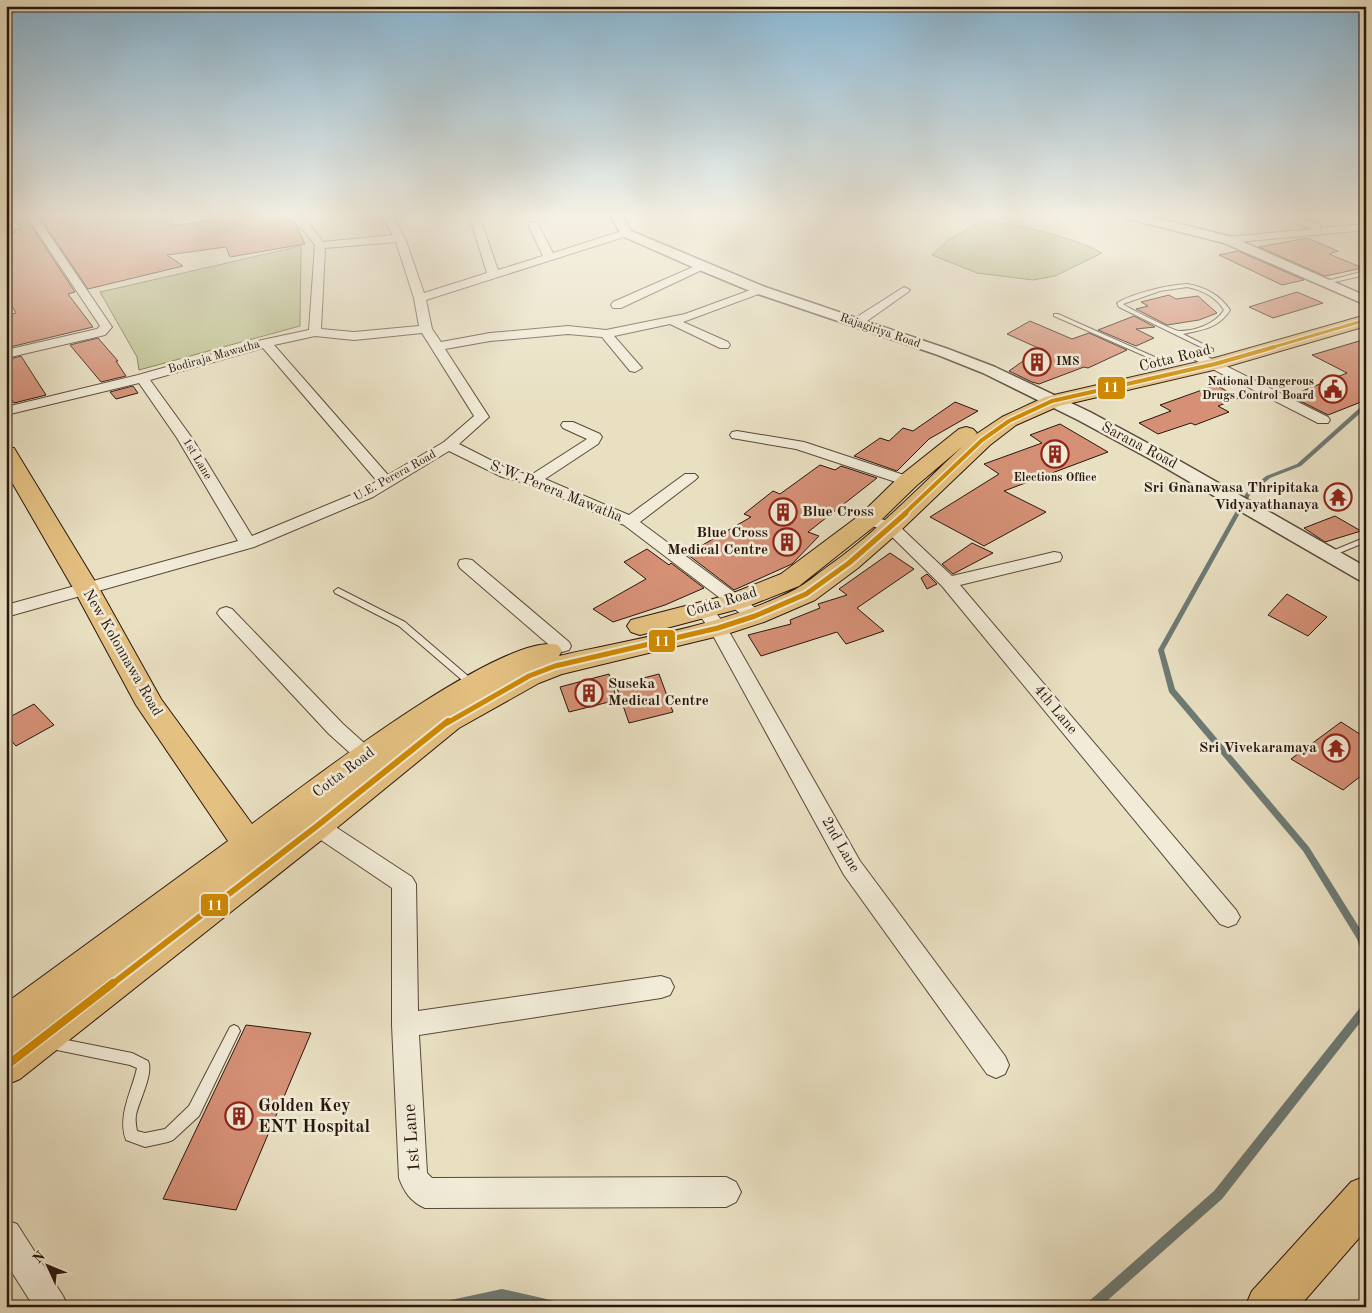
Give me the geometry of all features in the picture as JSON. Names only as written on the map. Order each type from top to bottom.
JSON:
[{"type":"main road","name":"Cotta Road","points":[[1046,398],[1077,382],[1165,362],[1208,356],[1366,308]]},
{"type":"main road","name":"Cotta Road","points":[[879,524],[958,450],[966,433],[1001,412],[1046,398],[1208,356],[1366,320]]},
{"type":"main road","name":"Cotta Road","points":[[6,1066],[317,826],[449,721],[529,676],[556,666],[746,609],[806,594],[849,563],[879,524],[908,481],[958,450]]},
{"type":"main road","name":"New Kolonnawa Road","points":[[6,454],[86,588],[150,705],[249,845]]},
{"type":"main road","name":"Cotta Road","points":[[12,1022],[366,756],[472,684],[510,664],[562,646],[712,619]]},
{"type":"main road","points":[[1268,1307],[1366,1197]]},
{"type":"street","points":[[6,354],[101,332],[106,327],[72,276]]},
{"type":"street","points":[[314,332],[318,276]]},
{"type":"street","name":"U.E. Perera Road","points":[[6,611],[248,543],[367,494],[450,446],[482,417],[426,329],[420,298],[413,276]]},
{"type":"street","points":[[420,298],[493,276]]},
{"type":"street","points":[[617,306],[680,276]]},
{"type":"street","name":"Rajagiriya Road","points":[[727,276],[760,290],[980,366],[1046,398]]},
{"type":"street","points":[[1313,276],[1366,300]]},
{"type":"street","points":[[437,347],[490,337],[568,330],[606,334],[688,317],[760,290]]},
{"type":"street","points":[[856,323],[904,290]]},
{"type":"street","points":[[670,320],[724,345]]},
{"type":"street","name":"Bodiraja Mawatha","points":[[6,411],[142,378],[266,342],[314,332],[354,336],[426,329]]},
{"type":"street","points":[[606,334],[635,368]]},
{"type":"street","points":[[266,342],[387,483]]},
{"type":"street","points":[[1208,356],[1323,420]]},
{"type":"street","name":"1st Lane","points":[[142,378],[163,404],[248,543]]},
{"type":"street","name":"Sarana Road","points":[[1046,398],[1221,491],[1366,576]]},
{"type":"street","points":[[534,480],[593,441],[595,436],[568,425]]},
{"type":"street","points":[[736,435],[799,445],[908,481]]},
{"type":"street","name":"S.W. Perera Mawatha","points":[[450,446],[508,474],[534,480],[630,522],[746,609]]},
{"type":"street","points":[[630,522],[690,477]]},
{"type":"street","name":"4th Lane","points":[[879,524],[948,582],[1228,917]]},
{"type":"street","points":[[948,582],[1054,557]]},
{"type":"street","points":[[466,564],[562,646]]},
{"type":"street","points":[[226,613],[336,729],[366,756]]},
{"type":"street","name":"2nd Lane","points":[[712,619],[852,868],[996,1065]]},
{"type":"street","name":"1st Lane","points":[[317,826],[404,884],[405,1025],[412,1178],[424,1193],[726,1192]]},
{"type":"street","points":[[405,1025],[661,987]]},
{"type":"street","points":[[6,1235],[52,1307]]},
{"type":"lane","points":[[1326,282],[1351,276]]},
{"type":"lane","points":[[1178,333],[1215,324],[1223,318],[1227,310],[1226,307],[1215,297],[1195,288],[1181,286],[1120,303],[1121,306],[1178,333],[1208,356]]},
{"type":"lane","points":[[1056,315],[1165,362]]},
{"type":"lane","points":[[1329,554],[1366,539]]},
{"type":"lane","points":[[338,590],[402,624],[472,684]]},
{"type":"lane","points":[[12,1022],[38,1041],[132,1059],[144,1064],[142,1079],[129,1117],[131,1135],[144,1140],[168,1135],[194,1112],[234,1030]]},
{"type":"green space","points":[[169,276],[301,276],[300,326],[139,370],[137,357],[100,292]]},
{"type":"green space","points":[[1003,276],[1053,276],[1033,280]]},
{"type":"building","points":[[6,276],[65,276],[75,292],[68,294],[93,327],[6,348],[6,316],[16,313],[6,296]]},
{"type":"building","points":[[79,276],[141,276],[88,289]]},
{"type":"building","points":[[1264,276],[1296,276],[1304,280],[1282,285]]},
{"type":"building","points":[[1297,292],[1323,303],[1273,318],[1249,307]]},
{"type":"building","points":[[1169,295],[1176,299],[1198,296],[1217,313],[1199,320],[1167,325],[1136,309],[1148,306],[1141,302]]},
{"type":"building","points":[[1134,316],[1155,327],[1136,329],[1154,338],[1136,346],[1098,330]]},
{"type":"building","points":[[1030,321],[1072,339],[1089,333],[1127,350],[1088,368],[1084,367],[1039,384],[1032,382],[1009,371],[1023,361],[1045,351],[1007,334]]},
{"type":"building","points":[[98,338],[118,361],[116,361],[126,376],[101,382],[70,345]]},
{"type":"building","points":[[1366,339],[1366,400],[1328,415],[1290,396],[1347,373],[1312,355]]},
{"type":"building","points":[[21,356],[46,395],[14,403],[6,392],[6,360]]},
{"type":"building","points":[[1216,385],[1239,398],[1218,406],[1229,412],[1195,425],[1191,423],[1158,434],[1139,423],[1171,411],[1160,405]]},
{"type":"building","points":[[133,386],[138,393],[116,399],[110,392]]},
{"type":"building","points":[[955,402],[978,411],[929,439],[897,471],[854,456],[880,438],[889,441],[903,428],[913,431]]},
{"type":"building","points":[[1060,424],[1108,452],[1004,491],[1046,512],[984,546],[930,517],[999,474],[984,464],[1042,443],[1030,435]]},
{"type":"building","points":[[820,465],[835,470],[841,466],[877,478],[808,532],[819,536],[792,564],[734,590],[687,554],[751,517],[744,514],[773,491],[780,494]]},
{"type":"building","points":[[1335,516],[1361,531],[1325,542],[1304,528]]},
{"type":"building","points":[[972,543],[993,553],[953,574],[942,564]]},
{"type":"building","points":[[647,549],[669,565],[671,563],[704,588],[665,605],[613,622],[593,609],[646,579],[624,562]]},
{"type":"building","points":[[890,553],[914,569],[857,608],[884,631],[846,644],[837,632],[761,656],[748,635],[791,624],[790,620],[820,608],[818,604],[847,595],[839,589]]},
{"type":"building","points":[[927,574],[937,584],[927,589],[921,578]]},
{"type":"building","points":[[1287,594],[1327,617],[1308,636],[1268,615]]},
{"type":"building","name":"Suseka Medical Centre","points":[[609,674],[617,700],[569,712],[560,687]]},
{"type":"building","points":[[659,674],[673,712],[629,723],[616,685]]},
{"type":"building","points":[[34,704],[54,725],[16,746],[6,735],[6,719]]},
{"type":"building","name":"Sri Vivekaramaya","points":[[1341,722],[1366,738],[1366,772],[1343,790],[1291,759]]},
{"type":"building","name":"Golden Key ENT Hospital","points":[[246,1025],[311,1033],[236,1210],[163,1199]]},
{"type":"waterway","points":[[1366,405],[1299,465],[1268,477],[1248,494],[1161,650],[1172,690],[1306,849],[1361,938],[1366,953]]},
{"type":"waterway","points":[[1091,1307],[1218,1195],[1366,1007]]},
{"type":"waterway","points":[[446,1307],[502,1295],[555,1307]]},
{"type":"transit line","name":"11","points":[[6,1066],[317,826],[449,721],[529,676],[555,666],[718,628],[755,616],[806,594],[849,563],[891,527],[982,440],[1009,421],[1052,401],[1215,364],[1366,320]]},
{"type":"place","name":"IMS","points":[[1037,362]]},
{"type":"place","name":"National Dangerous Drugs Control Board","points":[[1333,389]]},
{"type":"place","name":"Elections Office","points":[[1055,454]]},
{"type":"place","name":"Sri Gnanawasa Thripitaka Vidyayathanaya","points":[[1338,497]]},
{"type":"place","name":"Blue Cross","points":[[783,512]]},
{"type":"place","name":"Blue Cross Medical Centre","points":[[787,542]]},
{"type":"place","name":"Suseka Medical Centre","points":[[589,693]]},
{"type":"place","name":"Sri Vivekaramaya","points":[[1336,748]]},
{"type":"place","name":"Golden Key ENT Hospital","points":[[239,1116]]}]
